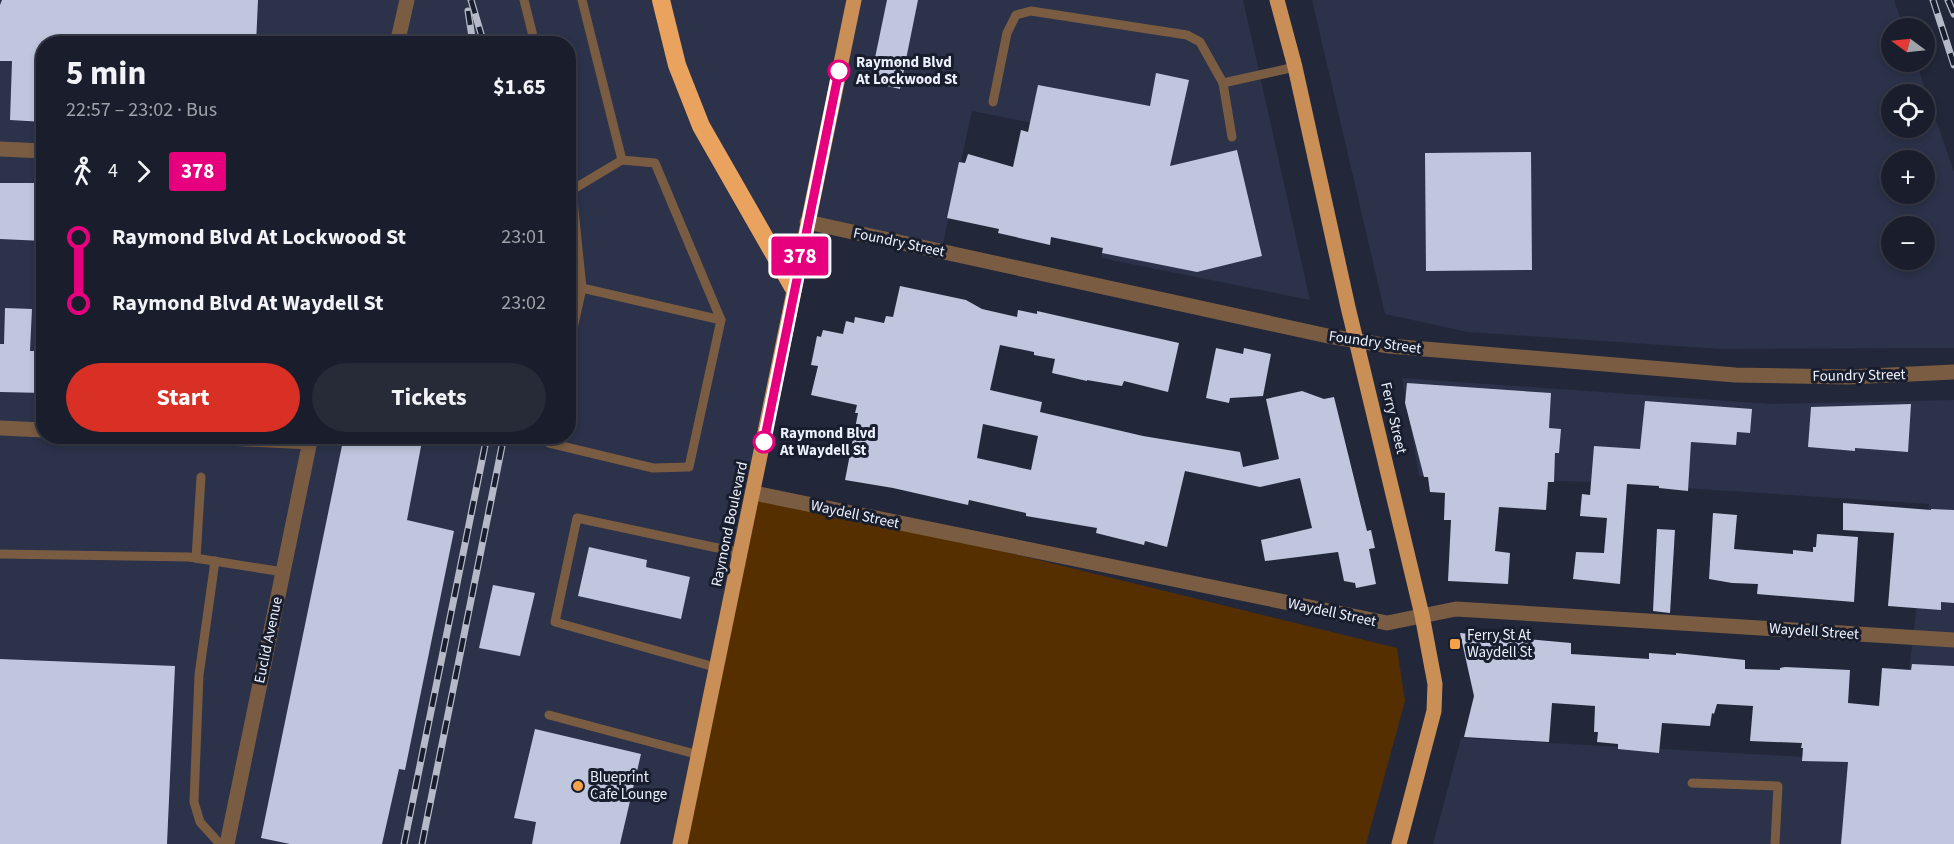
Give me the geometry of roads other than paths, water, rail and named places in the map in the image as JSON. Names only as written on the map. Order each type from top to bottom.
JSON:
[{"type":"highway","points":[[661,0],[677,65],[701,126],[793,287]]},
{"type":"main road","name":"Raymond Boulevard","points":[[681,844],[754,493],[793,287],[854,0]]},
{"type":"main road","name":"Ferry Street","points":[[1277,0],[1295,67],[1356,339],[1422,615],[1435,684],[1434,711],[1399,844]]},
{"type":"street","points":[[399,36],[407,0]]},
{"type":"street","points":[[0,149],[36,151]]},
{"type":"street","name":"Foundry Street","points":[[807,222],[1328,336],[1389,346],[1735,375],[1848,376],[1954,372]]},
{"type":"street","points":[[0,428],[36,430]]},
{"type":"street","name":"Euclid Avenue","points":[[227,844],[309,444]]},
{"type":"street","name":"Waydell Street","points":[[754,493],[1387,623],[1456,609],[1954,640]]},
{"type":"lane","points":[[524,0],[533,36]]},
{"type":"lane","points":[[582,0],[622,160]]},
{"type":"lane","points":[[993,102],[1007,33],[1016,15],[1031,11],[1187,35],[1200,42],[1223,83],[1232,137]]},
{"type":"lane","points":[[1223,83],[1295,67]]},
{"type":"lane","points":[[553,444],[653,468],[689,467],[721,320],[655,164],[622,160],[576,188]]},
{"type":"lane","points":[[576,229],[582,288],[576,315]]},
{"type":"lane","points":[[582,288],[721,320]]},
{"type":"lane","points":[[196,558],[201,477]]},
{"type":"lane","points":[[718,668],[555,622],[577,518],[741,553]]},
{"type":"lane","points":[[0,554],[196,558],[283,572]]},
{"type":"lane","points":[[215,561],[199,675],[195,802],[200,822],[220,844]]},
{"type":"lane","points":[[549,715],[699,755]]},
{"type":"lane","points":[[1692,783],[1778,786],[1775,844]]},
{"type":"railway","points":[[471,0],[482,36]]},
{"type":"railway","points":[[1933,0],[1954,65]]},
{"type":"railway","points":[[1948,0],[1954,14]]},
{"type":"railway","points":[[468,11],[472,36]]},
{"type":"railway","points":[[404,844],[485,444]]},
{"type":"railway","points":[[422,844],[502,444]]},
{"type":"place","name":"Raymond Blvd At Lockwood St","points":[[839,71]]},
{"type":"place","name":"Raymond Blvd At Waydell St","points":[[764,442]]},
{"type":"place","name":"Ferry St At Waydell St","points":[[1455,644]]},
{"type":"place","name":"Blueprint Cafe Lounge","points":[[578,786]]}]
